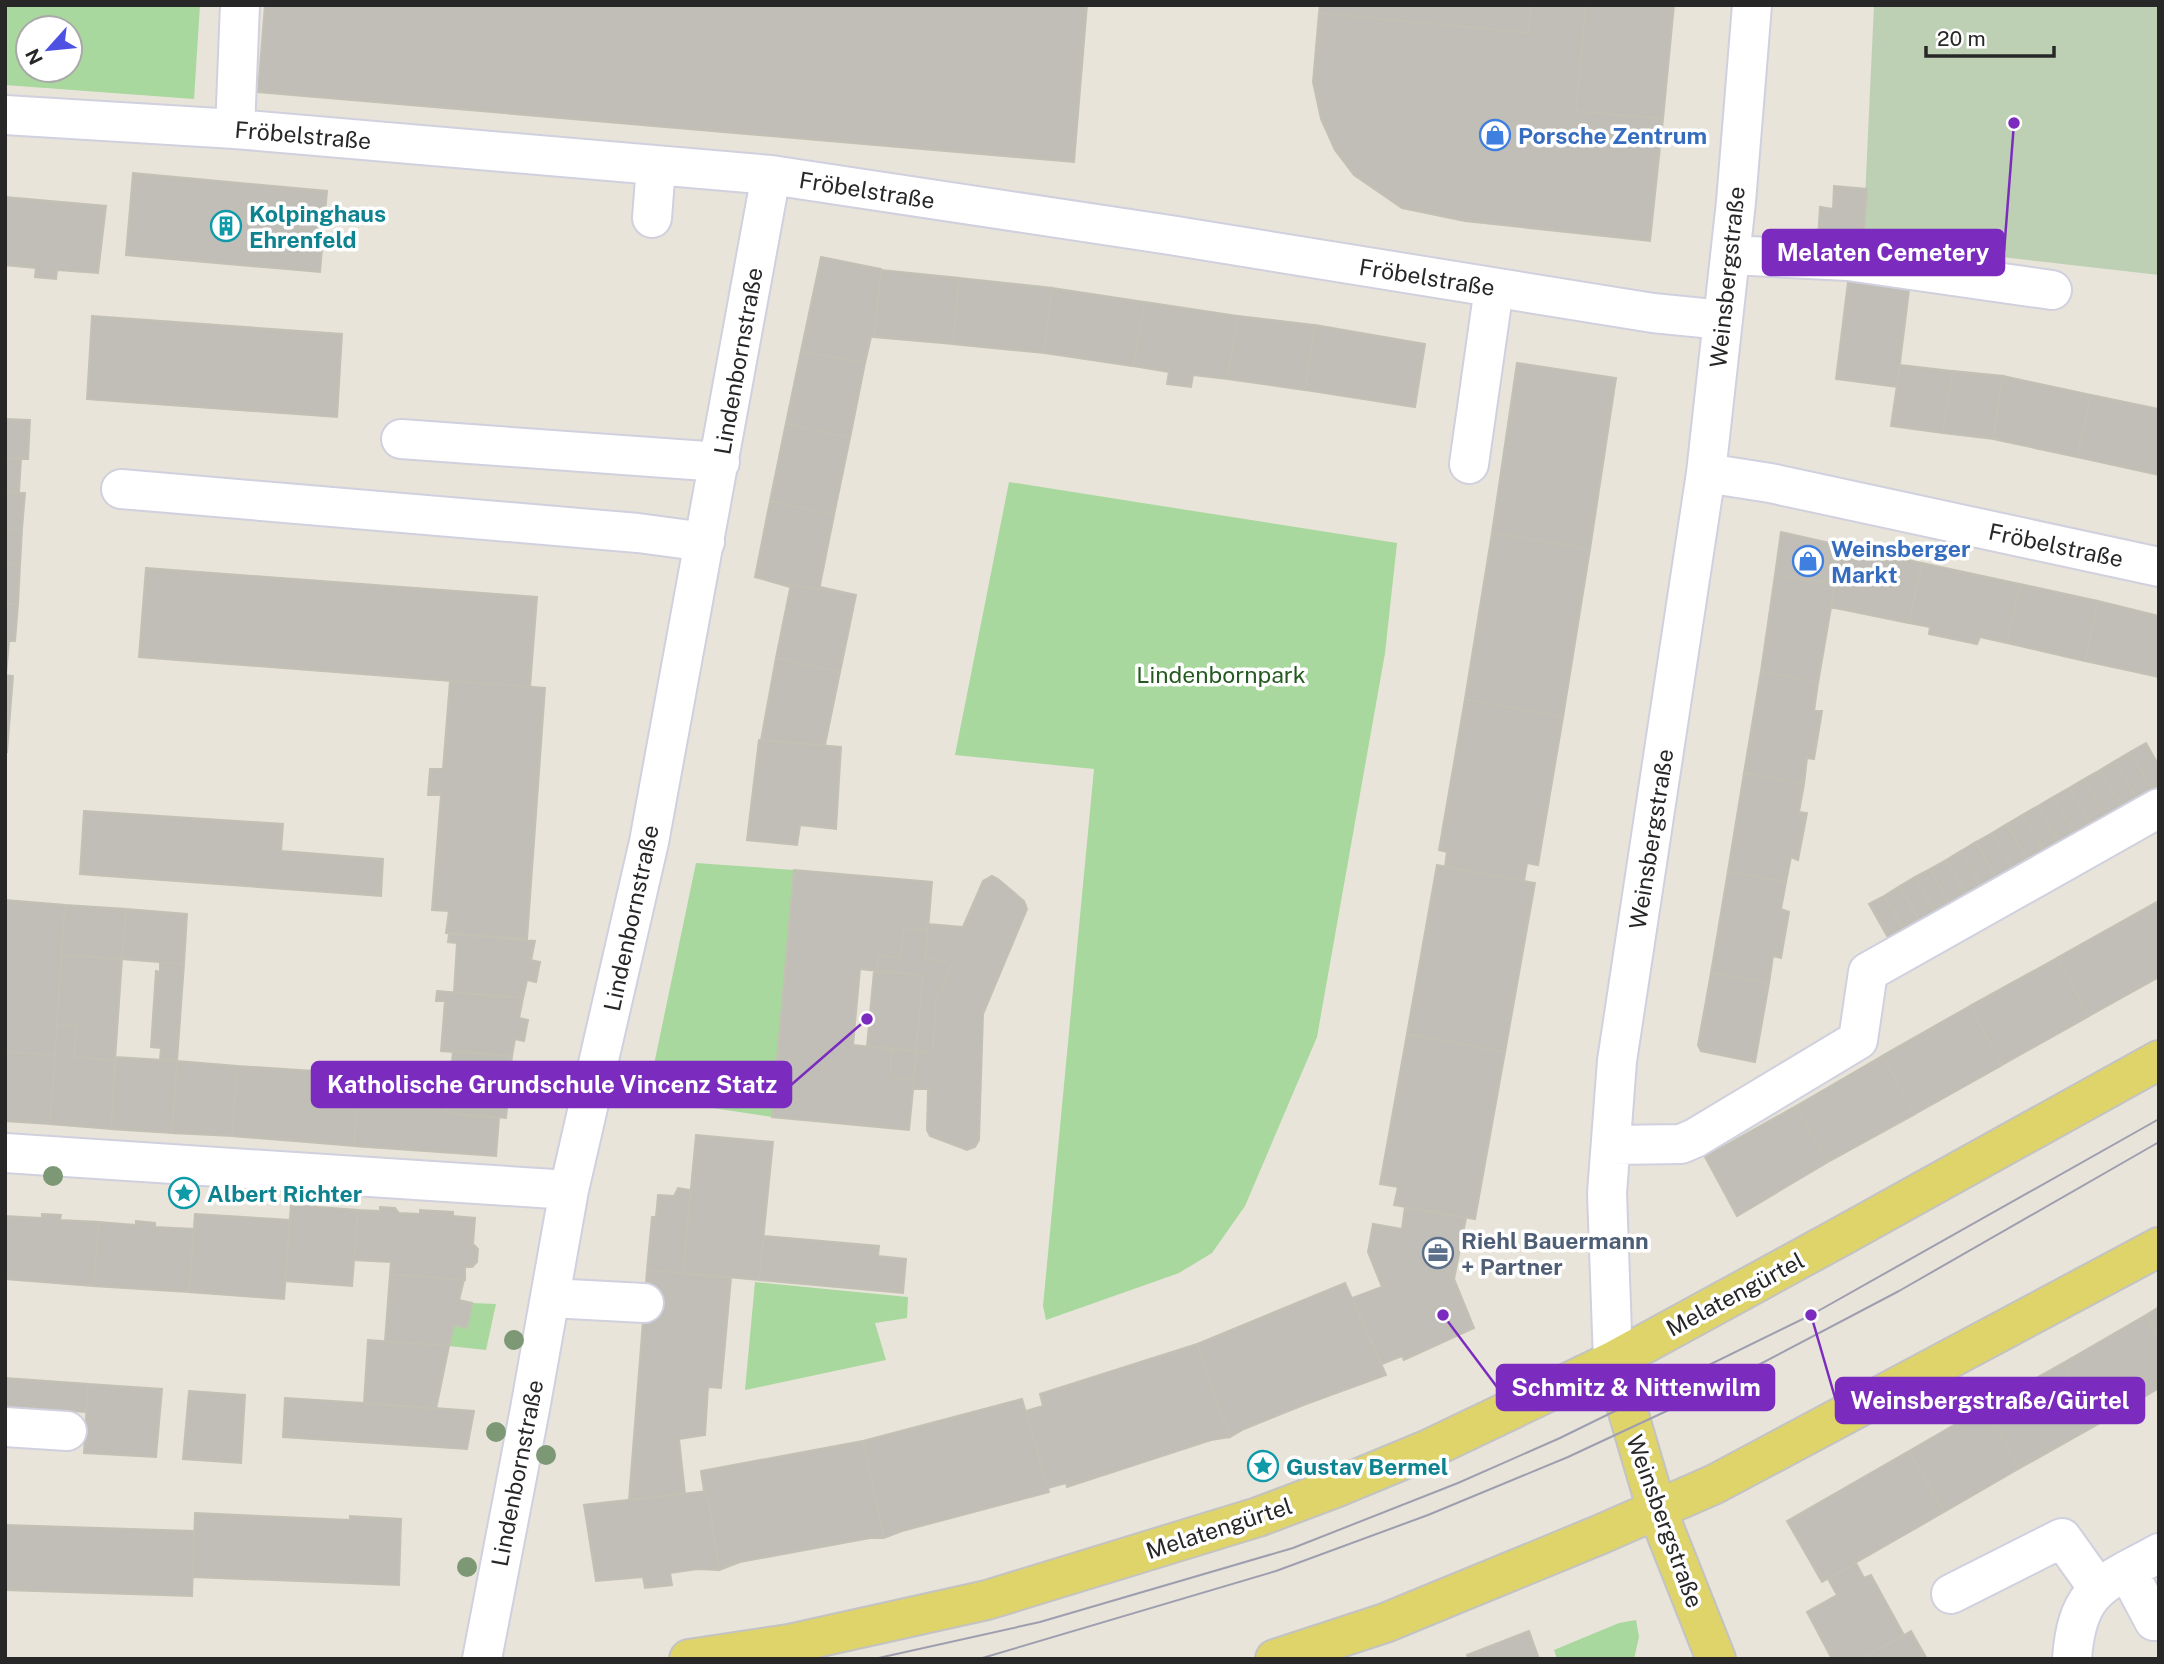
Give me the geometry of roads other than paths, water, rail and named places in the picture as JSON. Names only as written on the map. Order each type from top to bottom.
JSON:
[{"type":"main road","name":"Melatengürtel","points":[[689,1659],[789,1644],[988,1600],[1258,1517],[1335,1488],[1429,1448],[1613,1361],[2159,1059]]},
{"type":"main road","points":[[1275,1659],[1385,1623],[1715,1484],[2159,1247]]},
{"type":"main road","name":"Weinsbergstraße","points":[[1613,1361],[1657,1510],[1716,1659]]},
{"type":"street","points":[[235,128],[240,5]]},
{"type":"street","name":"Weinsbergstraße","points":[[1613,1361],[1607,1193],[1617,1062],[1706,473],[1730,255],[1752,5]]},
{"type":"street","name":"Fröbelstraße","points":[[5,115],[235,128],[771,176],[1170,235],[1653,313],[1723,320]]},
{"type":"street","points":[[652,218],[656,166]]},
{"type":"street","name":"Lindenbornstraße","points":[[482,1659],[569,1190],[649,842],[771,176]]},
{"type":"street","points":[[1730,255],[1848,261],[2052,290]]},
{"type":"street","points":[[1469,464],[1494,288]]},
{"type":"street","points":[[401,439],[720,462]]},
{"type":"street","name":"Fröbelstraße","points":[[1706,473],[1770,483],[2159,567]]},
{"type":"street","points":[[121,489],[638,533],[705,542]]},
{"type":"street","points":[[1611,1145],[1681,1144],[1858,1040],[1868,972],[2159,808]]},
{"type":"street","points":[[5,1153],[569,1190]]},
{"type":"street","points":[[550,1298],[645,1303]]},
{"type":"street","points":[[5,1427],[67,1432]]},
{"type":"street","points":[[1951,1594],[2062,1538],[2128,1570],[2154,1621],[2159,1618]]},
{"type":"street","points":[[2072,1659],[2079,1614],[2128,1570]]},
{"type":"tram line","points":[[874,1659],[1040,1622],[1293,1548],[1458,1483],[1560,1438],[1811,1315],[2159,1119]]},
{"type":"tram line","points":[[979,1659],[1276,1571],[1428,1515],[1568,1457],[1701,1395],[1899,1291],[2159,1142]]},
{"type":"place","name":"Melaten Cemetery","points":[[2014,123]]},
{"type":"place","name":"Porsche Zentrum","points":[[1495,135]]},
{"type":"place","name":"Kolpinghaus Ehrenfeld","points":[[226,226]]},
{"type":"place","name":"Weinsberger Markt","points":[[1808,561]]},
{"type":"place","name":"Katholische Grundschule Vincenz Statz","points":[[867,1019]]},
{"type":"place","name":"Albert Richter","points":[[184,1193]]},
{"type":"place","name":"Riehl Bauermann + Partner","points":[[1438,1253]]},
{"type":"place","name":"Schmitz & Nittenwilm","points":[[1443,1315]]},
{"type":"place","name":"Weinsbergstraße/Gürtel","points":[[1811,1315]]},
{"type":"place","name":"Gustav Bermel","points":[[1263,1466]]},
{"type":"park label","name":"Lindenbornpark","points":[[1221,674]]}]
